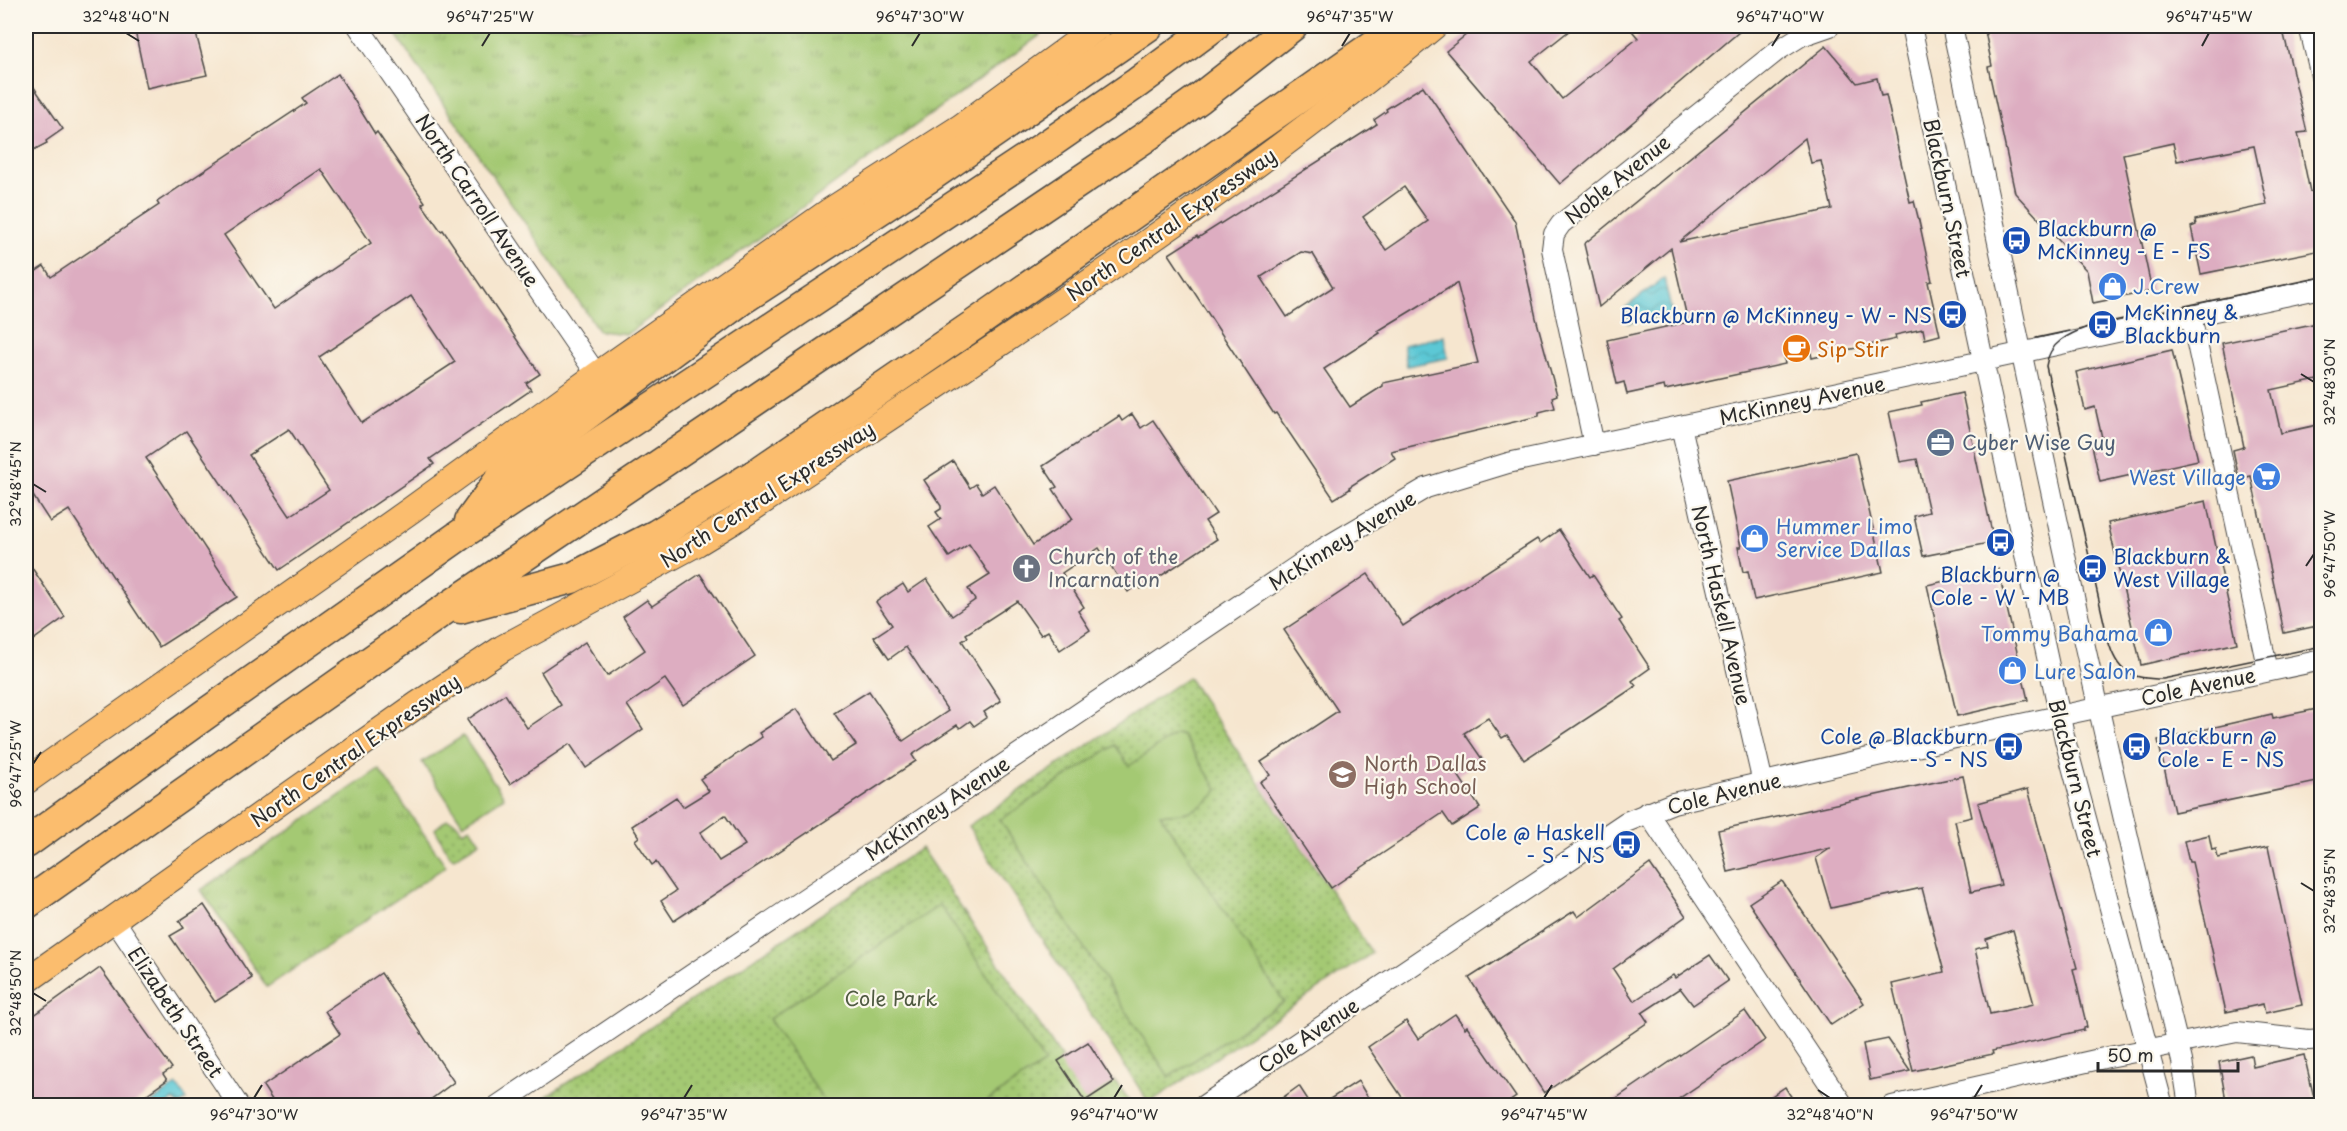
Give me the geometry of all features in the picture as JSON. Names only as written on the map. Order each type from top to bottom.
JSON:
[{"type":"highway","points":[[460,535],[501,478],[741,300],[922,182],[1148,26]]},
{"type":"highway","points":[[26,843],[460,535],[1053,141],[1214,26]]},
{"type":"highway","points":[[26,904],[438,614],[1116,158],[1200,98],[1292,26]]},
{"type":"highway","points":[[438,614],[572,578],[656,535],[756,474],[974,325],[1401,26]]},
{"type":"main road","points":[[26,781],[411,510],[597,375],[830,212],[960,127],[1099,26]]},
{"type":"main road","name":"North Central Expressway","points":[[26,981],[417,705],[503,648],[730,523],[1082,287],[1279,148],[1434,26]]},
{"type":"street","name":"North Carroll Avenue","points":[[358,26],[597,375]]},
{"type":"street","name":"Noble Avenue","points":[[1594,445],[1552,249],[1557,228],[1777,51],[1801,36],[1830,26]]},
{"type":"street","name":"Blackburn Street","points":[[1911,26],[2070,763],[2163,1106]]},
{"type":"street","name":"Blackburn Street","points":[[1952,26],[2020,353],[2099,707],[2178,1043],[2189,1106]]},
{"type":"street","points":[[2309,26],[2322,80]]},
{"type":"street","name":"McKinney Avenue","points":[[497,1106],[1324,548],[1398,502],[1426,488],[1498,465],[2322,288]]},
{"type":"street","points":[[2191,316],[2268,671]]},
{"type":"street","name":"North Haskell Avenue","points":[[1681,426],[1763,783]]},
{"type":"street","name":"Cole Avenue","points":[[1203,1106],[1626,822],[1647,812],[1673,803],[2099,707],[2322,660]]},
{"type":"street","points":[[1647,812],[1844,1106]]},
{"type":"street","name":"Elizabeth Street","points":[[113,918],[239,1106]]},
{"type":"street","points":[[1892,1106],[2237,1032],[2309,1040],[2322,1039]]},
{"type":"green space","points":[[390,26],[1053,26],[627,334],[599,331]]},
{"type":"green space","points":[[1188,677],[1372,953],[1149,1103],[968,826]]},
{"type":"green space","points":[[1176,734],[1183,736],[1218,790],[1206,803],[1192,810],[1177,814],[1160,814],[1284,1002],[1169,1077],[1000,820],[1115,745],[1129,766]]},
{"type":"green space","points":[[463,736],[504,797],[463,824],[422,762]]},
{"type":"green space","points":[[379,769],[446,866],[267,987],[201,890]]},
{"type":"green space","points":[[447,819],[455,822],[463,831],[470,827],[480,842],[454,858],[450,856],[435,829]]},
{"type":"green space","name":"Cole Park","points":[[921,848],[1088,1097],[1114,1080],[1133,1105],[532,1106]]},
{"type":"green space","points":[[940,905],[1045,1063],[981,1105],[827,1105],[769,1019]]},
{"type":"water","points":[[1664,278],[1672,314],[1628,323],[1625,308]]},
{"type":"water","points":[[1444,336],[1448,358],[1407,366],[1403,345]]},
{"type":"water","points":[[177,1085],[187,1100],[179,1105],[174,1100],[166,1105],[147,1105]]},
{"type":"building","points":[[134,26],[194,26],[207,75],[147,88]]},
{"type":"building","points":[[1477,26],[1575,26],[1531,61],[1562,99],[1638,38],[1628,26],[1746,26],[1560,184],[1446,51]]},
{"type":"building","points":[[1990,26],[2282,26],[2307,132],[2298,133],[2310,192],[2318,191],[2322,209],[2322,250],[2201,274],[2191,227],[2196,225],[2195,220],[2267,205],[2254,146],[2177,161],[2173,143],[2123,154],[2152,291],[2093,303],[2087,271],[2015,193],[1988,67],[1992,66],[1985,31],[1991,30]]},
{"type":"building","points":[[1826,46],[1857,83],[1877,78],[1881,96],[1886,95],[1910,202],[1914,201],[1919,221],[1932,281],[1928,282],[1940,335],[1925,339],[1923,329],[1895,335],[1896,339],[1812,358],[1811,353],[1784,359],[1785,364],[1665,390],[1664,386],[1627,394],[1624,382],[1617,384],[1607,340],[1688,322],[1671,248],[1599,307],[1584,244]],"holes":[[[1805,138],[1811,163],[1821,161],[1832,209],[1679,242]]]},
{"type":"building","points":[[338,74],[375,134],[377,132],[425,202],[422,204],[441,231],[443,230],[540,374],[526,383],[531,390],[430,459],[434,464],[279,570],[186,431],[146,458],[237,597],[159,647],[69,510],[50,522],[26,485],[26,278],[44,266],[51,277],[159,205],[157,202],[306,103],[302,98]],"holes":[[[321,169],[371,243],[274,309],[224,235]],[[411,296],[455,362],[362,423],[319,357]],[[289,429],[329,490],[290,516],[249,455]]]},
{"type":"building","points":[[26,76],[63,129],[46,141],[47,143],[26,154]]},
{"type":"building","points":[[1423,86],[1515,221],[1536,318],[1557,395],[1552,397],[1555,408],[1539,412],[1539,416],[1391,451],[1395,458],[1334,499],[1276,413],[1274,414],[1169,254],[1197,236],[1198,238],[1377,124],[1374,120],[1387,111],[1386,109]],"holes":[[[1404,187],[1428,221],[1386,250],[1363,217]],[[1301,252],[1313,254],[1333,287],[1287,317],[1261,277]],[[1457,283],[1478,363],[1383,383],[1383,386],[1350,407],[1324,369],[1380,333],[1378,331]]]},
{"type":"building","name":"West Village","points":[[2322,322],[2322,379],[2271,390],[2281,433],[2322,424],[2322,625],[2284,633],[2251,476],[2239,479],[2233,450],[2244,447],[2222,343]]},
{"type":"building","points":[[2172,350],[2198,460],[2100,482],[2092,445],[2103,442],[2095,407],[2085,410],[2076,372]]},
{"type":"building","points":[[1962,393],[1994,542],[1923,556],[1914,516],[1929,512],[1917,459],[1900,462],[1889,412]]},
{"type":"building","points":[[1132,414],[1141,428],[1153,420],[1216,514],[1205,521],[1217,539],[1141,589],[1138,584],[1128,592],[1099,548],[1062,573],[1084,607],[1078,611],[1090,630],[1060,650],[1048,631],[1041,635],[1017,601],[966,634],[968,637],[962,641],[1001,701],[984,712],[987,717],[974,726],[970,721],[960,728],[957,725],[912,755],[916,761],[674,921],[661,901],[676,891],[656,862],[652,865],[635,840],[639,837],[632,826],[676,797],[683,807],[709,791],[700,779],[762,737],[759,733],[796,709],[831,761],[856,745],[834,713],[869,691],[903,741],[948,711],[906,647],[889,659],[874,637],[892,625],[876,602],[903,584],[908,592],[927,579],[952,616],[975,600],[968,589],[990,575],[969,544],[949,557],[929,527],[941,519],[936,512],[941,509],[941,506],[924,480],[953,461],[970,488],[976,484],[982,493],[994,485],[1033,545],[1073,519],[1053,489],[1057,487],[1043,466],[1119,416],[1122,421]],"holes":[[[725,815],[745,845],[719,861],[700,833]]]},
{"type":"building","points":[[1856,453],[1883,572],[1754,600],[1748,571],[1743,572],[1738,547],[1741,547],[1727,481]]},
{"type":"building","points":[[2206,501],[2237,643],[2141,665],[2108,523]]},
{"type":"building","points":[[1559,530],[1590,577],[1593,575],[1622,619],[1619,621],[1650,668],[1632,681],[1636,686],[1524,760],[1507,735],[1502,738],[1488,718],[1464,733],[1482,759],[1458,775],[1480,808],[1452,826],[1443,813],[1331,888],[1260,782],[1270,775],[1261,762],[1338,711],[1284,630],[1368,574],[1403,626],[1537,539],[1540,543]]},
{"type":"building","points":[[26,559],[65,617],[26,645]]},
{"type":"building","points":[[1998,569],[2028,700],[1957,716],[1927,585]]},
{"type":"building","points":[[700,574],[755,656],[683,705],[665,679],[627,705],[643,729],[586,768],[570,744],[510,784],[467,720],[505,694],[527,728],[561,705],[541,672],[585,642],[607,676],[645,650],[623,617],[647,600],[652,606]]},
{"type":"building","points":[[2322,708],[2322,772],[2315,773],[2317,782],[2174,812],[2158,740],[2272,714],[2273,718]]},
{"type":"building","points":[[1963,776],[1972,817],[1955,821],[1971,892],[2001,885],[1978,803],[2028,789],[2077,968],[2073,969],[2087,1027],[2084,1030],[1992,1051],[1993,1054],[1913,1071],[1892,984],[1944,972],[1922,888],[1831,908],[1816,858],[1831,848],[1728,872],[1718,830]],"holes":[[[2013,930],[2034,1004],[1990,1014],[1975,949],[1988,946],[1986,939]]]},
{"type":"building","points":[[2209,835],[2212,850],[2216,849],[2218,858],[2268,847],[2302,1005],[2265,1013],[2263,1004],[2226,1012],[2192,862],[2189,862],[2184,841]]},
{"type":"building","points":[[1650,864],[1686,916],[1613,969],[1634,1001],[1673,975],[1675,978],[1710,955],[1728,981],[1693,1005],[1680,988],[1642,1013],[1648,1022],[1544,1093],[1469,978],[1574,911],[1578,917]]},
{"type":"building","points":[[1782,881],[1864,1003],[1831,1025],[1749,903]]},
{"type":"building","points":[[204,905],[252,978],[215,1002],[170,936],[184,928],[179,921]]},
{"type":"building","points":[[100,968],[172,1068],[163,1074],[167,1080],[130,1106],[26,1106],[26,1021]]},
{"type":"building","points":[[381,973],[454,1082],[422,1106],[276,1106],[263,1086],[340,1034],[325,1011]]},
{"type":"building","points":[[1745,1011],[1765,1040],[1668,1106],[1605,1106]]},
{"type":"building","points":[[1455,1014],[1465,1028],[1467,1026],[1516,1097],[1503,1106],[1408,1106],[1368,1047],[1406,1021],[1418,1039]]},
{"type":"building","points":[[1888,1039],[1910,1071],[1870,1080],[1863,1044]]},
{"type":"building","points":[[1088,1042],[1114,1082],[1085,1101],[1058,1061]]},
{"type":"building","points":[[2251,1055],[2253,1067],[2304,1055],[2316,1106],[2227,1106],[2219,1062]]},
{"type":"building","points":[[1358,1081],[1373,1106],[1319,1106]]},
{"type":"building","points":[[1299,1086],[1312,1106],[1271,1106]]},
{"type":"building","points":[[1785,1087],[1797,1106],[1757,1106]]},
{"type":"tram line","points":[[2322,277],[2090,326],[2061,340],[2051,351],[2046,366],[2108,640],[2121,667],[2126,672],[2142,678],[2163,679],[2322,646]]},
{"type":"tram line","points":[[2036,338],[2069,331]]},
{"type":"place","name":"Blackburn @ McKinney - E - FS","points":[[2016,240]]},
{"type":"place","name":"J.Crew","points":[[2112,286]]},
{"type":"place","name":"Blackburn @ McKinney - W - NS","points":[[1953,315]]},
{"type":"place","name":"McKinney & Blackburn","points":[[2103,324]]},
{"type":"place","name":"Sip Stir","points":[[1796,349]]},
{"type":"place","name":"Cyber Wise Guy","points":[[1941,442]]},
{"type":"place","name":"West Village","points":[[2267,477]]},
{"type":"place","name":"Hummer Limo Service Dallas","points":[[1755,538]]},
{"type":"place","name":"Blackburn @ Cole - W - MB","points":[[2000,543]]},
{"type":"place","name":"Church of the Incarnation","points":[[1027,568]]},
{"type":"place","name":"Blackburn & West Village","points":[[2092,568]]},
{"type":"place","name":"Tommy Bahama","points":[[2159,633]]},
{"type":"place","name":"Lure Salon","points":[[2013,671]]},
{"type":"place","name":"Cole @ Blackburn - S - NS","points":[[2009,747]]},
{"type":"place","name":"Blackburn @ Cole - E - NS","points":[[2136,747]]},
{"type":"place","name":"North Dallas High School","points":[[1343,775]]},
{"type":"place","name":"Cole @ Haskell - S - NS","points":[[1626,844]]}]
